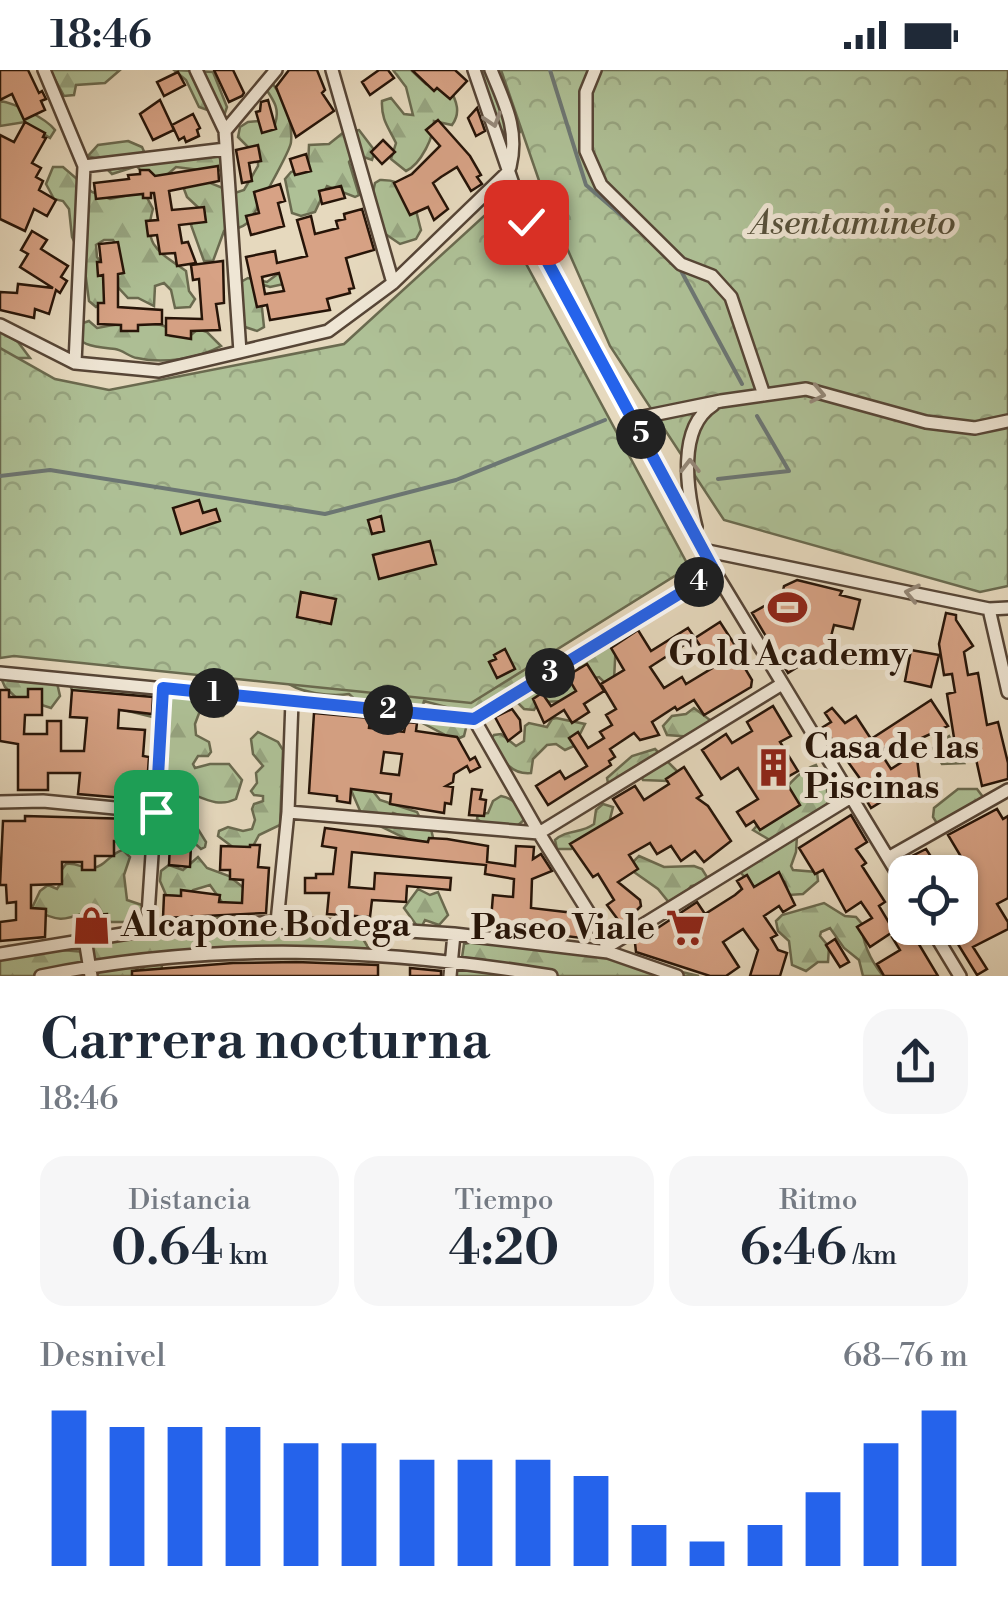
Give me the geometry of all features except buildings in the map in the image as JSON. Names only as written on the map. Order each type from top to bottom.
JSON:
[{"type":"street","points":[[44,70],[84,166],[75,363]]},
{"type":"street","points":[[196,70],[225,130],[240,352]]},
{"type":"street","points":[[225,130],[276,70]]},
{"type":"street","points":[[332,70],[394,283]]},
{"type":"street","points":[[474,70],[526,222],[715,572],[888,858]]},
{"type":"street","points":[[0,326],[75,363],[158,370],[328,331],[394,283],[509,171],[515,146],[514,125],[492,70]]},
{"type":"street","points":[[595,70],[586,92],[586,151],[601,186],[680,264],[712,276],[731,297],[764,395]]},
{"type":"street","points":[[84,166],[226,149]]},
{"type":"street","points":[[633,419],[721,400],[806,390],[926,422],[975,428],[1008,421]]},
{"type":"street","points":[[701,546],[690,478],[693,426],[721,400]]},
{"type":"street","points":[[701,546],[989,609],[1008,608]]},
{"type":"street","points":[[0,673],[474,719],[715,572]]},
{"type":"street","points":[[989,609],[1008,692]]},
{"type":"street","points":[[288,812],[539,833],[782,684]]},
{"type":"street","points":[[147,930],[163,688]]},
{"type":"street","points":[[278,922],[288,812],[292,701]]},
{"type":"street","points":[[474,719],[604,937],[607,950]]},
{"type":"street","points":[[893,855],[1008,790]]},
{"type":"street","points":[[607,950],[851,797]]},
{"type":"street","points":[[0,802],[43,800],[156,812]]},
{"type":"street","points":[[0,954],[147,930],[278,922],[607,950],[677,976]]},
{"type":"street","points":[[450,976],[454,934]]},
{"type":"street","points":[[85,939],[90,971]]},
{"type":"street","points":[[941,945],[960,976]]},
{"type":"street","points":[[42,976],[269,950],[452,960],[551,976]]},
{"type":"green space","points":[[50,70],[120,70],[105,83],[76,85],[74,95],[64,96]]},
{"type":"green space","points":[[174,70],[213,72],[227,107],[224,116],[199,107],[186,80]]},
{"type":"green space","points":[[393,70],[411,70],[426,84],[449,88],[457,107],[452,125],[434,121],[426,149],[406,171],[391,159],[396,143],[382,108],[382,101],[391,98],[404,114],[413,115],[406,87]]},
{"type":"green space","points":[[468,70],[506,70],[520,132],[514,139],[492,119]]},
{"type":"green space","name":"Asentamineto","points":[[501,70],[1008,70],[1008,586],[980,592],[724,520],[610,346],[545,198]]},
{"type":"green space","points":[[273,84],[289,119],[291,142],[250,219],[241,227],[224,231],[213,261],[204,261],[191,225],[201,210],[184,189],[189,180],[198,178],[235,193],[244,190],[258,166],[258,157],[238,137],[240,127],[258,121],[266,127],[275,124],[274,101],[266,89]]},
{"type":"green space","points":[[0,101],[45,121],[55,130],[50,138],[25,122],[0,126]]},
{"type":"green space","points":[[359,130],[375,151],[372,160],[355,154],[349,162],[359,195],[355,197],[327,186],[315,212],[301,216],[292,213],[285,179],[291,172],[308,166],[309,145],[329,144],[344,132]]},
{"type":"green space","points":[[128,141],[142,147],[146,156],[215,153],[225,163],[224,168],[216,172],[176,167],[161,180],[137,166],[112,174],[108,170],[111,157],[88,156],[98,145]]},
{"type":"green space","points":[[53,167],[63,167],[92,192],[110,199],[144,192],[153,209],[151,239],[161,253],[186,271],[189,291],[195,299],[190,307],[175,308],[171,290],[164,283],[155,286],[154,306],[128,298],[115,284],[118,248],[113,240],[96,245],[97,257],[103,265],[105,303],[96,307],[89,301],[84,263],[72,237],[69,209],[63,201],[54,199],[46,184]]},
{"type":"green space","points":[[380,180],[400,183],[410,194],[421,230],[416,239],[400,244],[381,231],[373,192]]},
{"type":"green space","points":[[495,206],[689,567],[471,703],[14,656],[0,658],[0,348],[55,379],[109,390],[344,344]]},
{"type":"green space","points":[[279,273],[284,284],[264,285],[258,299],[264,327],[257,331],[242,326],[239,283],[248,278],[267,282]]},
{"type":"green space","points":[[89,321],[97,328],[161,325],[186,335],[198,329],[221,346],[180,359],[137,358],[78,339],[71,327]]},
{"type":"green space","points":[[0,331],[18,342],[30,358],[11,358],[0,353]]},
{"type":"green space","points":[[613,637],[614,680],[606,684],[599,677],[590,679],[579,669],[579,659]]},
{"type":"green space","points":[[546,657],[580,687],[568,701],[539,702],[534,710],[524,709],[517,702],[517,692],[524,686],[515,684],[472,714],[424,701],[422,710],[459,721],[466,728],[464,736],[455,740],[411,717],[406,722],[381,718],[349,694],[315,693],[284,680]]},
{"type":"green space","points":[[1,678],[57,683],[60,696],[51,708],[42,705],[29,710]]},
{"type":"green space","points":[[176,684],[227,695],[231,707],[223,716],[201,708],[196,735],[209,742],[211,752],[198,756],[193,764],[195,768],[229,764],[242,780],[236,799],[230,801],[214,802],[192,794],[188,813],[206,842],[205,847],[201,849],[189,838],[177,849],[162,853],[149,845],[128,814],[158,813],[161,809],[167,754],[167,695]]},
{"type":"green space","points":[[70,685],[153,685],[160,698],[141,698],[159,712],[152,717],[75,698]]},
{"type":"green space","points":[[694,708],[714,723],[714,733],[706,738],[667,735],[663,726],[672,716]]},
{"type":"green space","points":[[556,718],[585,724],[574,746],[565,750],[556,744],[547,745],[533,759],[531,773],[511,768],[491,739],[501,734],[516,746],[524,741],[525,726],[529,723],[547,727]]},
{"type":"green space","points":[[258,732],[278,742],[283,750],[280,825],[259,835],[252,848],[234,848],[218,836],[219,831],[228,827],[252,829],[252,809],[263,801],[263,796],[251,791],[257,783],[256,773],[263,766],[253,754],[251,739]]},
{"type":"green space","points":[[949,736],[964,763],[942,764],[933,748]]},
{"type":"green space","points":[[655,749],[678,772],[668,781],[643,780],[638,770],[613,786],[608,783],[607,778],[632,756]]},
{"type":"green space","points":[[816,765],[827,789],[828,814],[797,836],[791,866],[793,870],[817,872],[818,881],[803,894],[789,895],[781,879],[763,896],[740,872],[744,863],[768,844],[768,839],[753,830],[790,784]]},
{"type":"green space","points":[[368,785],[380,800],[417,812],[415,820],[393,813],[390,817],[431,829],[434,842],[415,842],[364,820],[351,790]]},
{"type":"green space","points":[[958,789],[977,789],[985,807],[976,815],[938,825],[933,817],[934,808]]},
{"type":"green space","points":[[501,796],[522,811],[524,820],[517,826],[484,824],[477,819],[478,814],[488,813],[493,801]]},
{"type":"green space","points":[[603,804],[613,807],[608,827],[571,849],[557,849],[555,840],[594,824],[596,810]]},
{"type":"green space","points":[[123,850],[130,857],[124,875],[127,900],[145,906],[146,915],[141,922],[111,922],[95,909],[57,918],[32,908],[40,891],[48,885],[57,889],[66,864],[97,867]]},
{"type":"green space","points":[[639,856],[664,867],[694,866],[707,877],[671,905],[658,889],[634,872],[632,863]]},
{"type":"green space","points":[[198,857],[207,868],[229,876],[244,888],[244,905],[224,905],[210,885],[193,890],[186,897],[166,895],[160,881],[161,871],[169,865],[183,870]]},
{"type":"green space","points":[[418,889],[430,895],[438,892],[448,915],[439,925],[425,920],[417,926],[404,908]]},
{"type":"green space","points":[[824,903],[845,916],[856,917],[862,924],[868,952],[883,976],[863,976],[859,960],[844,948],[830,928],[820,936],[829,947],[828,962],[818,962],[806,971],[792,965],[789,941],[778,931],[776,921],[782,915]]},
{"type":"green space","points":[[212,915],[260,928],[359,932],[369,949],[360,953],[161,959],[162,969],[147,971],[139,967],[131,976],[0,976],[0,949],[8,946],[86,952],[101,941]]},
{"type":"green space","points":[[492,938],[540,939],[699,976],[457,976],[453,969],[461,964],[464,944]]},
{"type":"waterway","points":[[550,70],[586,185],[643,234]]},
{"type":"waterway","points":[[679,267],[742,384]]},
{"type":"waterway","points":[[718,479],[789,471],[757,416]]},
{"type":"waterway","points":[[0,476],[50,470],[325,514],[456,480],[605,420]]},
{"type":"place","name":"Gold Academy","points":[[788,607]]},
{"type":"place","name":"Casa de las Piscinas","points":[[774,767]]},
{"type":"place","name":"Alcapone Bodega","points":[[91,925]]},
{"type":"place","name":"Paseo Viale","points":[[685,928]]},
{"type":"route","points":[[156,812],[163,688],[474,719],[715,572],[526,222]]}]
